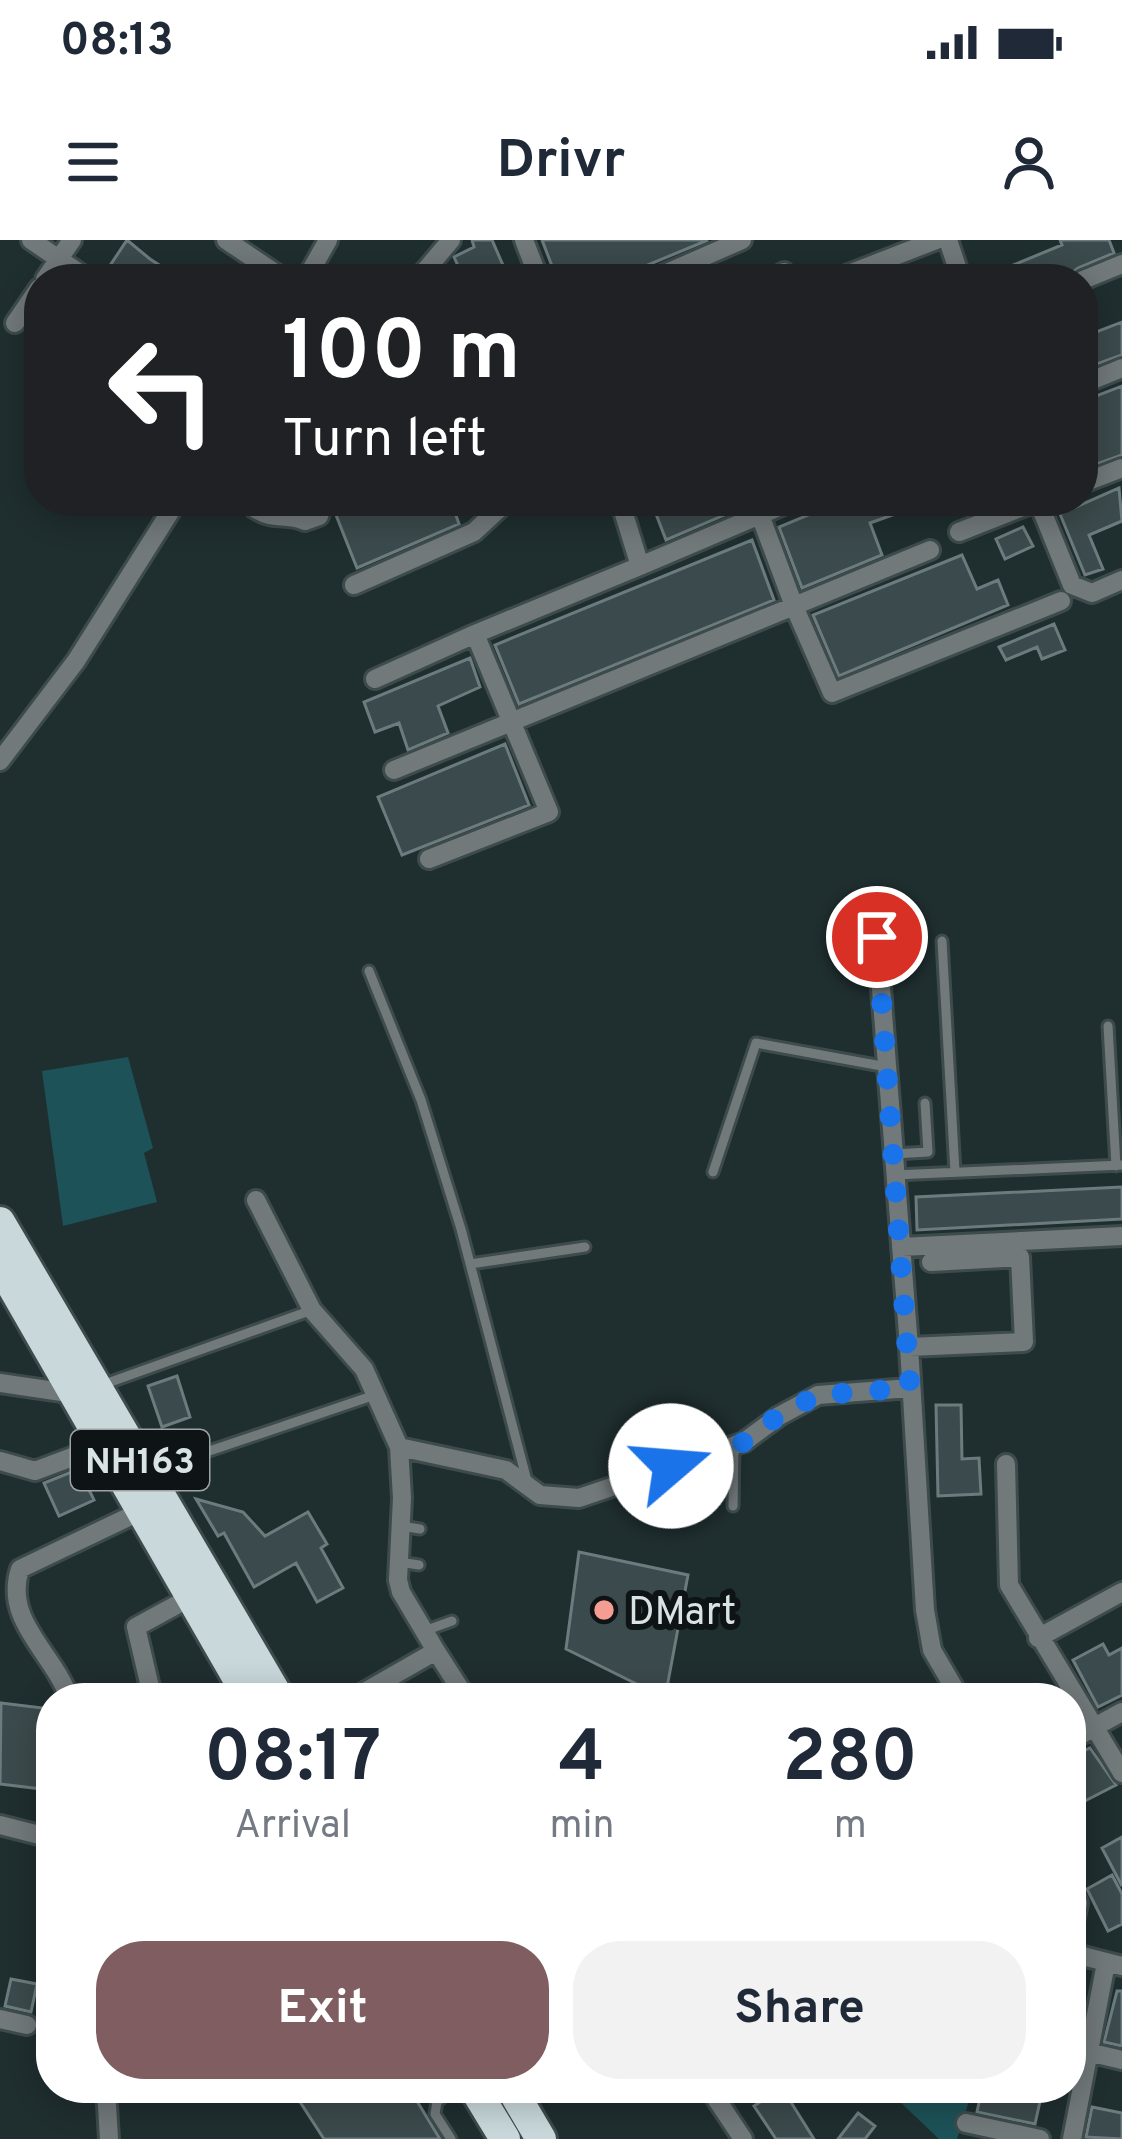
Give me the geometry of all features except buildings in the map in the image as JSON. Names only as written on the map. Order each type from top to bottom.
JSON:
[{"type":"highway","name":"NH163","points":[[0,1222],[86,1390],[104,1445],[240,1683]]},
{"type":"highway","name":"NH163","points":[[0,1264],[147,1472],[270,1683]]},
{"type":"highway","points":[[483,2103],[505,2139]]},
{"type":"highway","points":[[520,2103],[541,2139]]},
{"type":"street","points":[[31,240],[66,264]]},
{"type":"street","points":[[56,264],[72,240]]},
{"type":"street","points":[[226,240],[262,264]]},
{"type":"street","points":[[431,264],[451,240]]},
{"type":"street","points":[[687,264],[742,240]]},
{"type":"street","points":[[874,264],[936,240]]},
{"type":"street","points":[[15,323],[24,310]]},
{"type":"street","points":[[0,761],[76,661],[168,516]]},
{"type":"street","points":[[354,585],[474,532],[491,516]]},
{"type":"street","points":[[625,516],[640,566]]},
{"type":"street","points":[[376,680],[758,516]]},
{"type":"street","points":[[760,516],[832,692],[1061,601]]},
{"type":"street","points":[[958,532],[999,516]]},
{"type":"street","points":[[1044,516],[1072,585],[1092,592],[1122,580]]},
{"type":"street","points":[[394,770],[930,550]]},
{"type":"street","points":[[429,859],[549,812],[475,634]]},
{"type":"street","points":[[877,937],[925,1610],[932,1650],[951,1683]]},
{"type":"street","points":[[256,1200],[312,1310],[364,1369],[399,1448],[411,1528],[409,1564],[400,1592],[456,1683]]},
{"type":"street","points":[[901,1247],[1122,1236]]},
{"type":"street","points":[[909,1347],[1024,1342],[1020,1257],[931,1262]]},
{"type":"street","points":[[0,1383],[86,1390]]},
{"type":"street","points":[[399,1448],[506,1470],[540,1495],[580,1498],[734,1445],[818,1395],[910,1388]]},
{"type":"street","points":[[0,1461],[35,1471],[104,1445]]},
{"type":"street","points":[[1006,1464],[1009,1586],[1067,1683]]},
{"type":"street","points":[[63,1683],[53,1662],[10,1621],[20,1569],[141,1510]]},
{"type":"street","points":[[1038,1638],[1122,1592]]},
{"type":"street","points":[[149,1683],[136,1628],[191,1597]]},
{"type":"street","points":[[381,1683],[436,1652]]},
{"type":"street","points":[[1086,1712],[1122,1773]]},
{"type":"street","points":[[1086,1731],[1122,1712]]},
{"type":"street","points":[[0,1825],[36,1834]]},
{"type":"street","points":[[1086,2035],[1114,1964]]},
{"type":"street","points":[[0,2019],[27,2025]]},
{"type":"street","points":[[1086,2051],[1122,2060]]},
{"type":"street","points":[[107,2103],[109,2139]]},
{"type":"street","points":[[719,2103],[743,2139]]},
{"type":"street","points":[[1072,2139],[1075,2103]]},
{"type":"street","points":[[966,2123],[1040,2139]]},
{"type":"lane","points":[[942,941],[955,1172]]},
{"type":"lane","points":[[370,971],[421,1100],[529,1486]]},
{"type":"lane","points":[[895,1175],[1119,1165],[1108,1026]]},
{"type":"lane","points":[[713,1172],[756,1043],[887,1067]]},
{"type":"lane","points":[[894,1154],[928,1151],[925,1102]]},
{"type":"lane","points":[[470,1264],[585,1247]]},
{"type":"lane","points":[[86,1390],[312,1310]]},
{"type":"lane","points":[[147,1472],[375,1395]]},
{"type":"lane","points":[[733,1506],[734,1445]]},
{"type":"lane","points":[[424,1630],[452,1622]]},
{"type":"lane","points":[[437,2103],[435,2114],[451,2139]]},
{"type":"shaded area","points":[[128,1057],[153,1148],[144,1153],[157,1202],[63,1226],[42,1071]]},
{"type":"shaded area","points":[[901,2103],[968,2103],[957,2139],[939,2139]]},
{"type":"place","name":"DMart","points":[[604,1610]]},
{"type":"route","points":[[671,1466],[744,1442],[778,1416],[818,1395],[910,1388],[877,937]]}]
